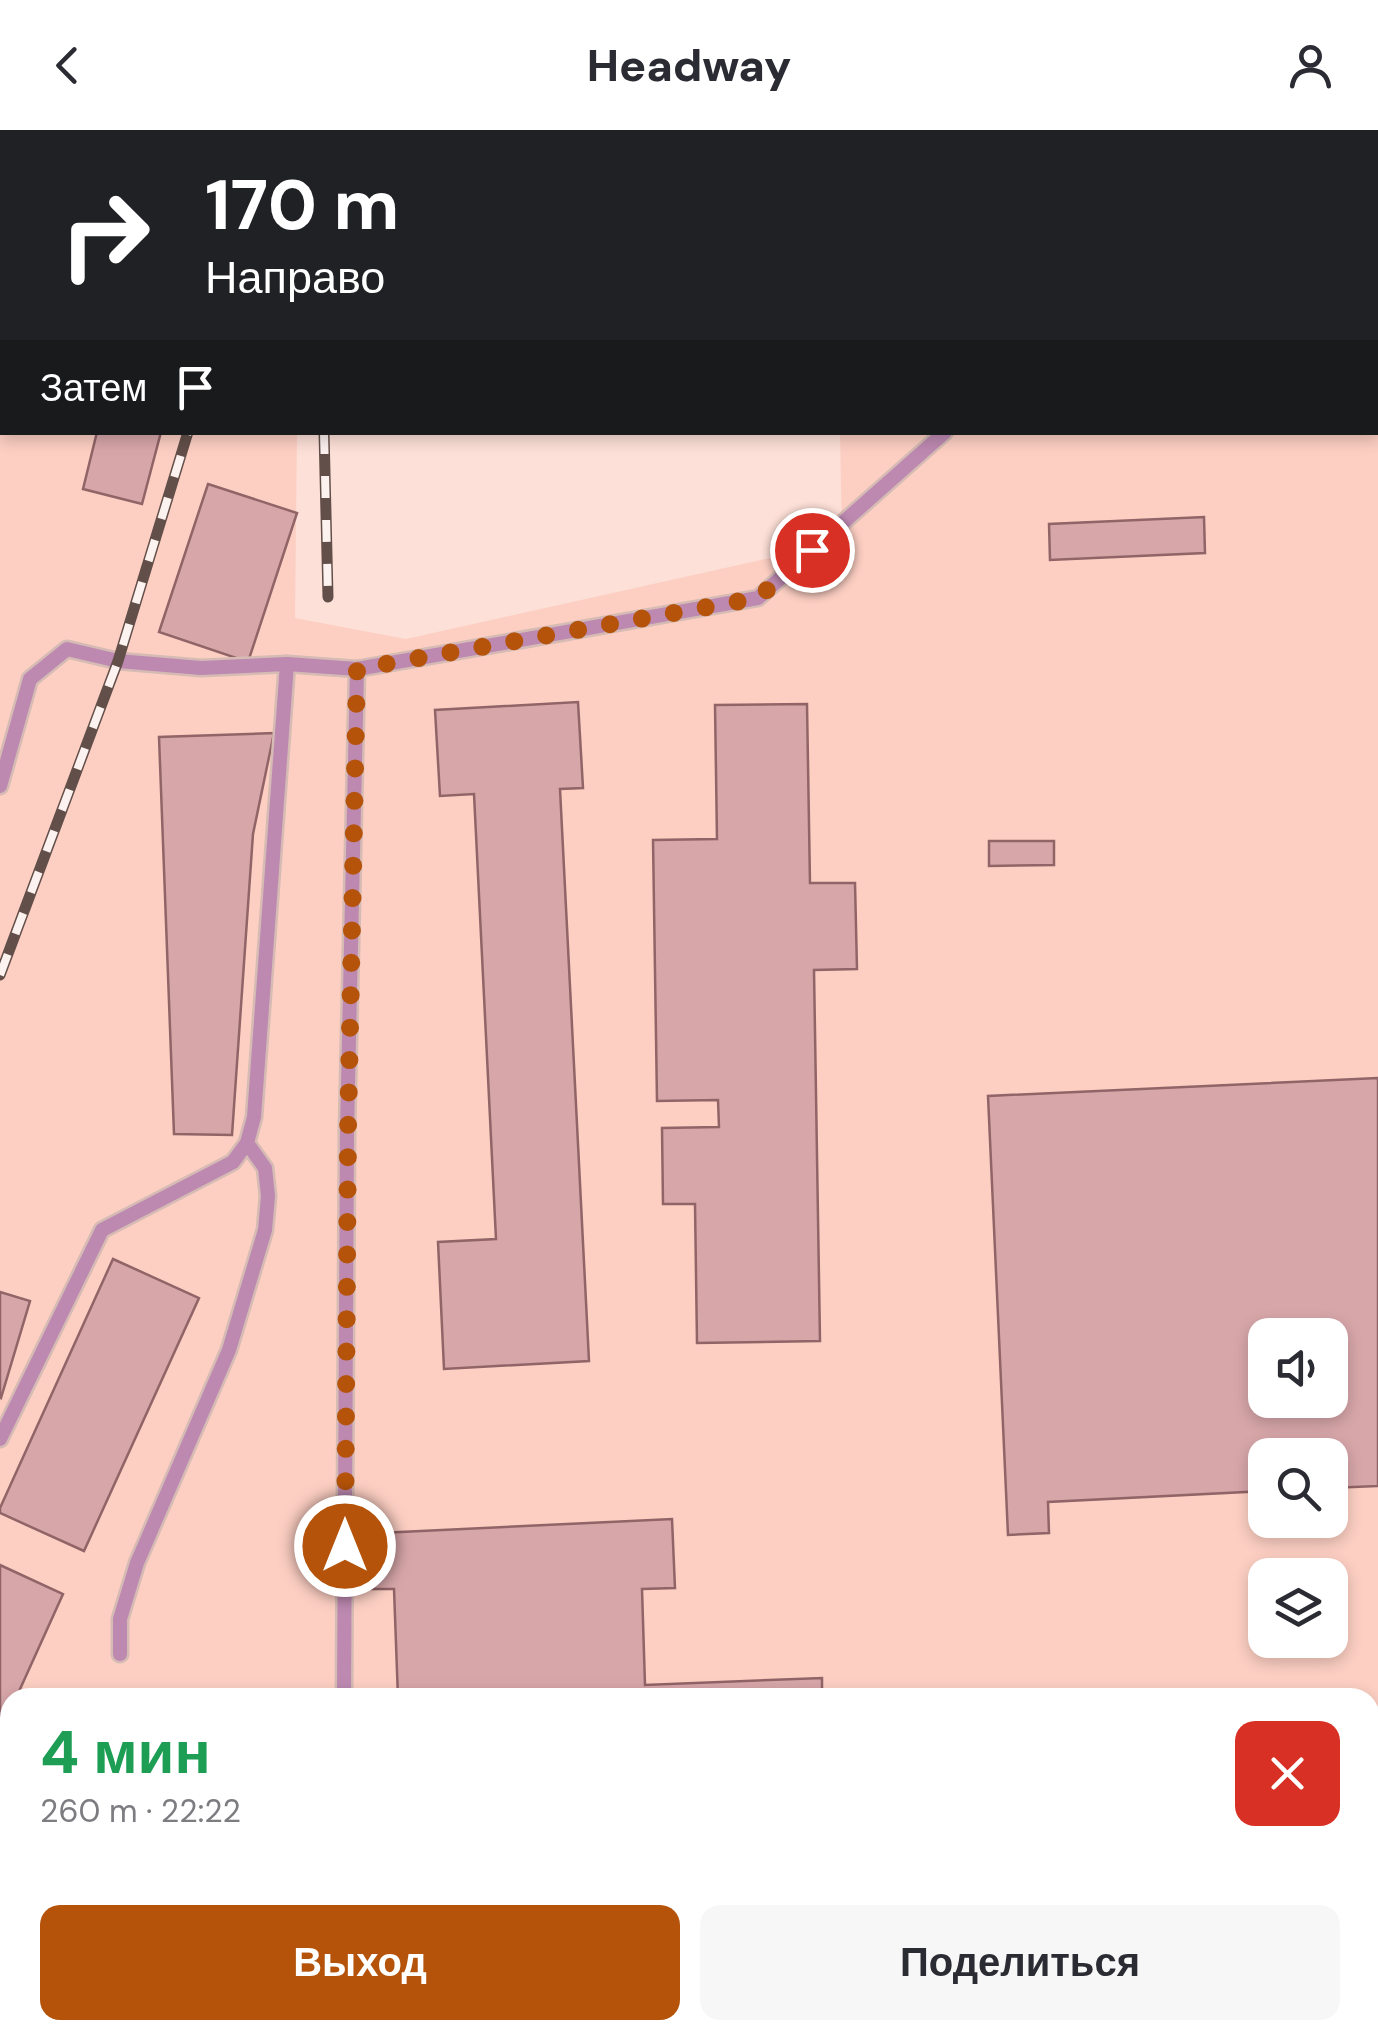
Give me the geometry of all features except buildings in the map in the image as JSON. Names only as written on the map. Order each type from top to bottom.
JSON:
[{"type":"lane","points":[[0,786],[30,679],[66,650],[118,662],[202,668],[287,664],[357,669],[758,598],[942,435]]},
{"type":"lane","points":[[0,1440],[102,1230],[233,1162],[248,1142],[254,1117],[287,664]]},
{"type":"lane","points":[[344,1688],[347,1150],[357,669]]},
{"type":"lane","points":[[120,1654],[120,1619],[137,1563],[229,1350],[265,1230],[265,1168],[248,1142]]},
{"type":"shaded area","points":[[0,435],[297,435],[295,618],[406,639],[842,542],[840,435],[1378,435],[1378,1688],[0,1688]]},
{"type":"railway","points":[[0,975],[118,661],[187,435]]},
{"type":"railway","points":[[324,435],[328,597]]},
{"type":"route","points":[[345,1546],[357,669],[758,598],[812,550]]}]
